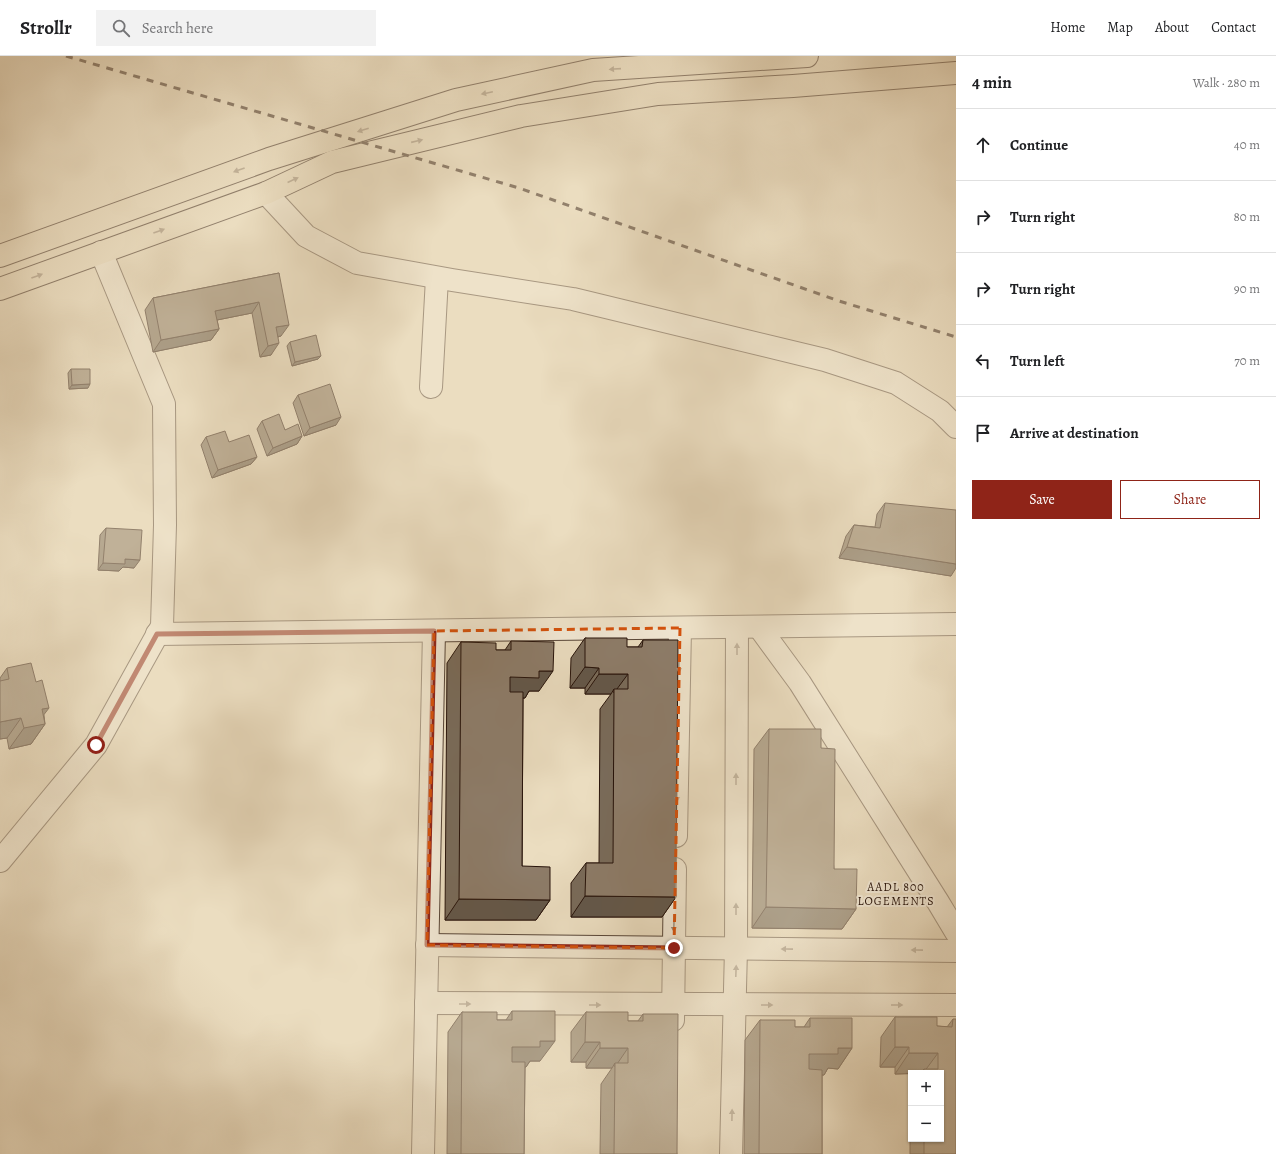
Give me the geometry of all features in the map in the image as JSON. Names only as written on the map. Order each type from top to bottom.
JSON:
[{"type":"highway","points":[[0,256],[269,159],[456,100],[593,70],[807,56]]},
{"type":"highway","points":[[0,289],[266,193],[332,162],[520,116],[658,94],[793,86],[956,73]]},
{"type":"street","points":[[266,193],[306,236],[357,263],[437,278],[573,299],[825,360],[896,383],[940,411],[956,427]]},
{"type":"street","points":[[0,861],[96,745],[162,626],[165,525],[164,404],[101,252]]},
{"type":"street","points":[[431,388],[437,278]]},
{"type":"street","points":[[157,634],[956,624]]},
{"type":"street","points":[[731,1154],[736,948],[737,627]]},
{"type":"street","points":[[759,627],[800,683],[956,932]]},
{"type":"street","points":[[672,1036],[680,628]]},
{"type":"street","points":[[423,1154],[434,631]]},
{"type":"street","points":[[427,945],[956,951]]},
{"type":"street","points":[[426,1003],[956,1005]]},
{"type":"highlighted area","points":[[680,628],[674,948],[427,945],[434,631]]},
{"type":"building","points":[[279,273],[289,325],[276,327],[279,343],[268,346],[259,302],[215,311],[219,329],[161,340],[153,298]]},
{"type":"building","points":[[316,335],[321,356],[295,362],[290,342]]},
{"type":"building","points":[[71,369],[90,369],[90,384],[72,385]]},
{"type":"building","points":[[330,384],[341,417],[310,428],[298,395]]},
{"type":"building","points":[[279,414],[285,430],[298,424],[302,436],[273,448],[262,421]]},
{"type":"building","points":[[225,431],[229,442],[249,435],[257,457],[218,470],[206,437]]},
{"type":"building","points":[[885,503],[956,510],[956,564],[847,547],[854,525],[880,528]]},
{"type":"building","points":[[106,528],[142,530],[140,560],[125,559],[125,564],[103,563]]},
{"type":"building","points":[[585,638],[627,638],[627,647],[642,647],[643,640],[678,640],[676,897],[585,896],[586,863],[613,863],[614,689],[628,689],[628,674],[599,674],[599,668],[585,667]]},
{"type":"building","points":[[511,641],[554,642],[553,671],[539,671],[539,678],[510,677],[510,692],[523,692],[522,866],[550,867],[550,900],[459,899],[461,642],[496,643],[496,650],[511,650]]},
{"type":"building","points":[[31,663],[36,682],[42,680],[49,708],[42,709],[45,724],[24,728],[21,718],[0,722],[0,681],[9,679],[7,668]]},
{"type":"building","points":[[769,729],[821,729],[821,748],[835,749],[834,869],[857,869],[856,909],[766,907]]},
{"type":"building","points":[[512,1011],[555,1011],[555,1041],[540,1041],[540,1047],[512,1047],[512,1062],[525,1062],[524,1154],[461,1154],[462,1012],[497,1012],[497,1020],[512,1020]]},
{"type":"building","points":[[586,1012],[628,1012],[628,1021],[643,1021],[643,1014],[678,1014],[677,1154],[614,1154],[615,1063],[628,1063],[628,1048],[600,1048],[600,1042],[585,1042]]},
{"type":"building","points":[[895,1017],[937,1017],[937,1026],[952,1027],[953,1019],[956,1019],[956,1154],[924,1154],[924,1142],[944,1142],[944,1070],[924,1070],[938,1069],[938,1053],[909,1053],[909,1047],[895,1047]]},
{"type":"building","points":[[810,1018],[852,1018],[852,1048],[838,1048],[838,1054],[809,1054],[809,1069],[822,1070],[822,1154],[759,1154],[760,1020],[795,1020],[795,1027],[810,1027]]},
{"type":"railway","points":[[66,56],[519,188],[839,301],[956,337]]},
{"type":"district","name":"AADL 800 LOGEMENTS","points":[[896,894]]},
{"type":"route","points":[[96,745],[157,634],[434,631],[427,945],[674,948]]}]
